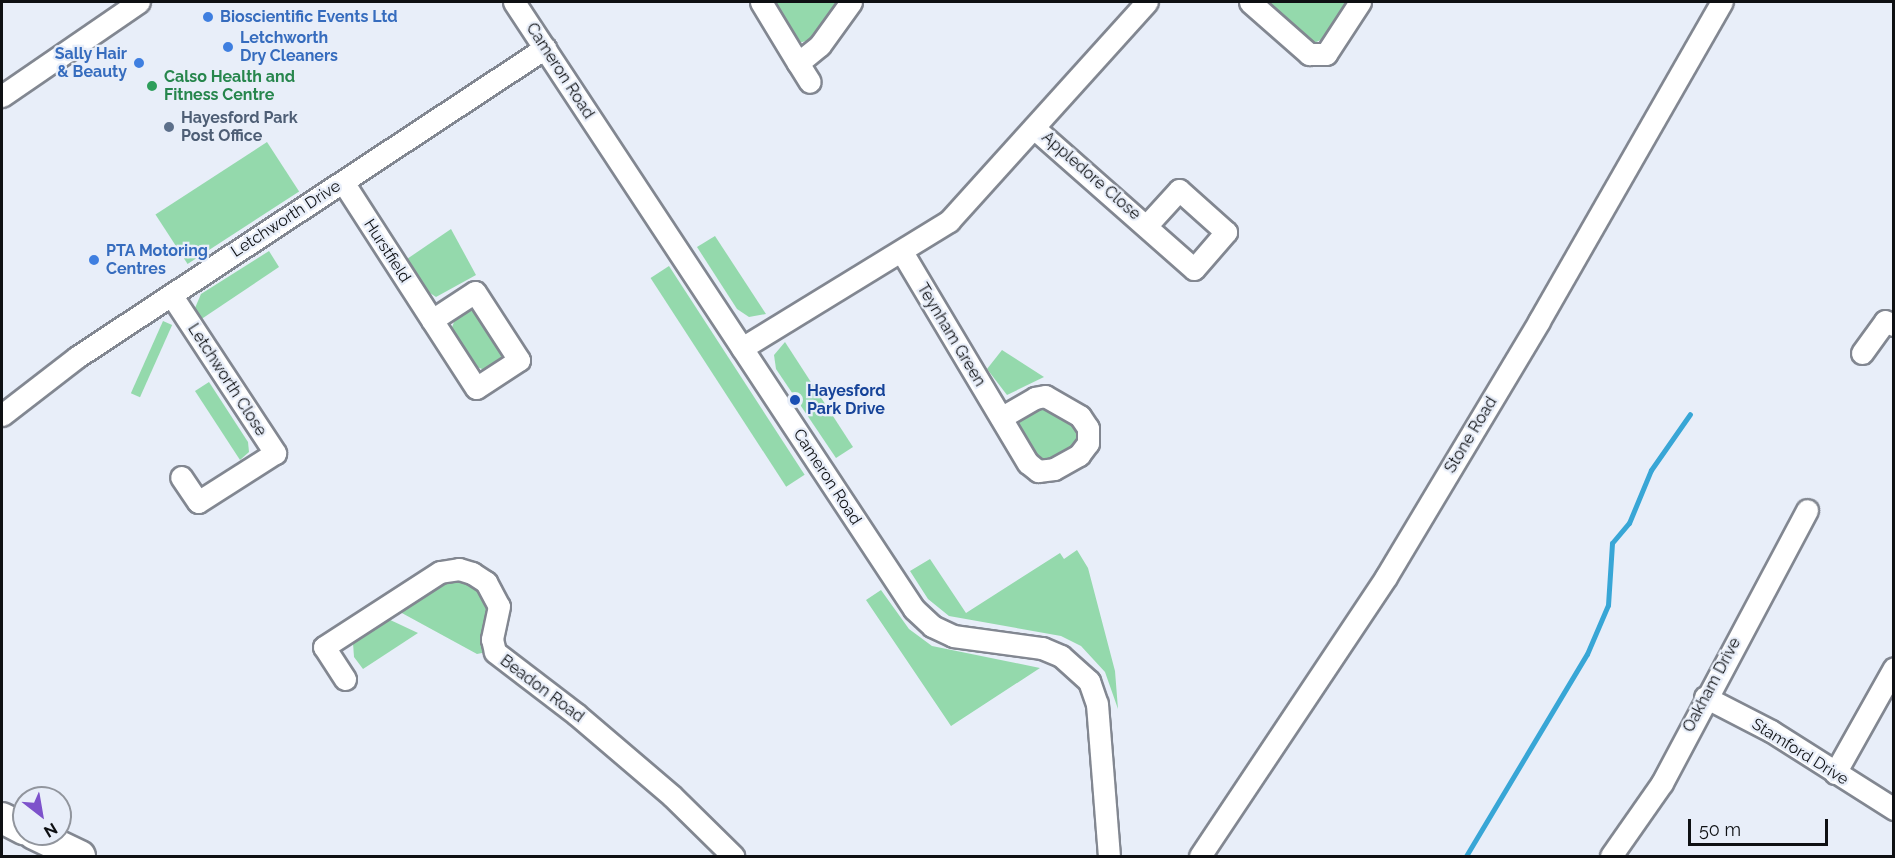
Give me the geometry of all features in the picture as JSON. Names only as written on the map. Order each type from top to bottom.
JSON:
[{"type":"main road","points":[[59,846],[80,856]]},
{"type":"street","points":[[2,96],[139,2]]},
{"type":"street","name":"Cameron Road","points":[[514,2],[914,609],[932,626],[953,636],[1042,648],[1078,667],[1089,681],[1097,704],[1109,856]]},
{"type":"street","points":[[761,2],[810,82]]},
{"type":"street","points":[[798,63],[820,45],[851,2]]},
{"type":"street","points":[[742,348],[902,252],[964,208],[1147,2]]},
{"type":"street","points":[[1250,2],[1309,54],[1326,54],[1360,2]]},
{"type":"street","name":"Stone Road","points":[[1200,856],[1386,577],[1539,321],[1722,2]]},
{"type":"street","name":"Letchworth Drive","points":[[2,415],[77,357],[545,48]]},
{"type":"street","name":"Appledore Close","points":[[1034,128],[1147,225]]},
{"type":"street","name":"Hurstfield","points":[[342,182],[432,320]]},
{"type":"street","name":"Teynham Green","points":[[902,252],[1001,418]]},
{"type":"street","name":"Letchworth Close","points":[[172,296],[274,453],[198,502],[181,477]]},
{"type":"street","points":[[1862,353],[1885,321],[1893,325]]},
{"type":"street","name":"Oakham Drive","points":[[1611,856],[1662,783],[1705,697],[1807,510]]},
{"type":"street","name":"Beadon Road","points":[[345,679],[324,648],[440,572],[459,568],[472,573],[486,582],[499,606],[492,639],[495,652],[646,774],[733,856]]},
{"type":"street","points":[[1835,772],[1893,668]]},
{"type":"street","name":"Stamford Drive","points":[[1705,697],[1771,731],[1893,809]]},
{"type":"green space","points":[[771,2],[842,2],[816,38],[799,43]]},
{"type":"green space","points":[[1262,2],[1351,2],[1323,39],[1314,43],[1303,38]]},
{"type":"green space","points":[[267,142],[299,191],[188,264],[155,214]]},
{"type":"green space","points":[[451,229],[476,275],[436,297],[427,291],[407,259]]},
{"type":"green space","points":[[715,236],[766,314],[749,317],[737,309],[697,247]]},
{"type":"green space","points":[[269,251],[279,267],[200,320],[195,308],[201,294]]},
{"type":"green space","points":[[669,266],[805,475],[786,487],[651,278]]},
{"type":"green space","points":[[469,310],[479,314],[501,347],[501,360],[487,371],[472,365],[451,330],[457,314]]},
{"type":"green space","points":[[163,321],[172,325],[140,397],[131,393]]},
{"type":"green space","points":[[785,342],[853,447],[836,458],[776,369],[774,355]]},
{"type":"green space","points":[[1002,350],[1044,377],[1007,395],[987,369]]},
{"type":"green space","points":[[209,382],[248,442],[249,452],[240,460],[195,391]]},
{"type":"green space","points":[[1051,406],[1079,428],[1080,438],[1076,446],[1043,461],[1037,459],[1018,425],[1024,414],[1036,407]]},
{"type":"green space","points":[[1077,550],[1088,568],[1115,671],[1118,709],[1105,672],[1081,646],[1061,636],[949,616],[928,599],[910,571],[930,559],[966,613],[1060,553],[1064,559]]},
{"type":"green space","points":[[444,582],[465,583],[480,591],[488,607],[482,631],[487,652],[477,654],[400,612]]},
{"type":"green space","points":[[881,590],[909,629],[932,646],[1040,668],[951,726],[866,600]]},
{"type":"green space","points":[[386,618],[418,633],[363,669],[354,657],[353,643]]},
{"type":"waterway","points":[[1466,856],[1587,654],[1608,605],[1612,543],[1629,523],[1651,470],[1690,414]]},
{"type":"place","name":"Bioscientific Events Ltd","points":[[208,17]]},
{"type":"place","name":"Letchworth Dry Cleaners","points":[[228,47]]},
{"type":"place","name":"Sally Hair & Beauty","points":[[139,63]]},
{"type":"place","name":"Calso Health and Fitness Centre","points":[[152,86]]},
{"type":"place","name":"Hayesford Park Post Office","points":[[169,127]]},
{"type":"place","name":"PTA Motoring Centres","points":[[94,260]]},
{"type":"place","name":"Hayesford Park Drive","points":[[795,400]]}]
